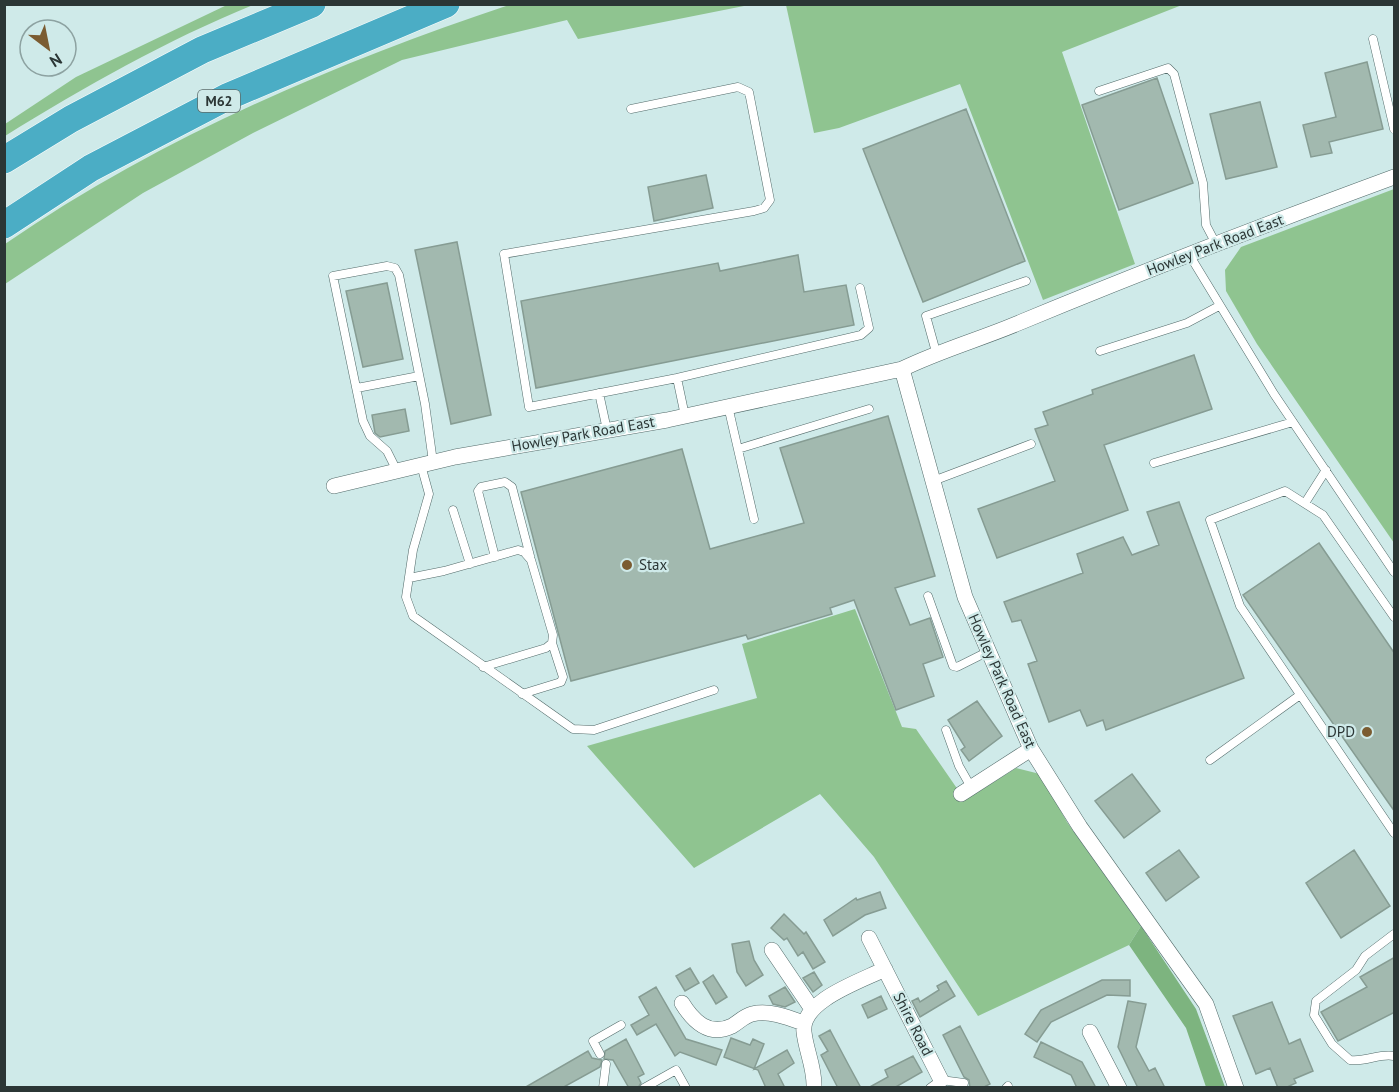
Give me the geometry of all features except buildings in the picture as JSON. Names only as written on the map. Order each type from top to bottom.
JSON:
[{"type":"highway","points":[[4,160],[71,119],[202,50],[312,4]]},
{"type":"highway","name":"M62","points":[[4,225],[91,168],[227,97],[446,4]]},
{"type":"street","name":"Howley Park Road East","points":[[334,486],[427,464],[685,416],[902,369],[936,352],[1008,328],[1118,282],[1395,177]]},
{"type":"street","name":"Howley Park Road East","points":[[902,369],[965,597],[1031,749],[1080,827],[1206,1004],[1236,1088]]},
{"type":"street","points":[[966,790],[1031,749]]},
{"type":"street","name":"Shire Road","points":[[869,938],[885,969],[935,1084]]},
{"type":"street","points":[[772,950],[812,1009]]},
{"type":"street","points":[[814,1088],[803,1023],[812,1009],[885,969]]},
{"type":"street","points":[[682,1003],[695,1021],[706,1028],[728,1028],[754,1014],[781,1015],[803,1023]]},
{"type":"street","points":[[1090,1032],[1119,1088]]},
{"type":"lane","points":[[1373,39],[1395,129]]},
{"type":"lane","points":[[1099,91],[1168,68],[1174,74],[1203,183],[1206,225],[1216,244]]},
{"type":"lane","points":[[632,109],[738,87],[749,92],[770,200],[764,208],[754,212],[504,254],[529,407],[677,378],[861,335],[869,328],[860,288]]},
{"type":"lane","points":[[1190,256],[1293,422],[1395,572]]},
{"type":"lane","points":[[397,471],[387,451],[367,431],[333,276],[387,266],[395,268],[399,275],[419,376],[427,464],[429,494],[413,550],[406,597],[414,616],[573,729],[594,730],[714,690]]},
{"type":"lane","points":[[936,352],[926,316],[1026,281]]},
{"type":"lane","points":[[1100,351],[1187,323],[1219,306]]},
{"type":"lane","points":[[357,388],[419,376]]},
{"type":"lane","points":[[677,378],[685,416]]},
{"type":"lane","points":[[599,393],[607,430]]},
{"type":"lane","points":[[728,406],[754,519]]},
{"type":"lane","points":[[738,448],[869,409]]},
{"type":"lane","points":[[1154,463],[1293,422]]},
{"type":"lane","points":[[933,481],[1031,444]]},
{"type":"lane","points":[[1305,503],[1326,470]]},
{"type":"lane","points":[[495,557],[478,491],[481,487],[505,482],[512,487],[553,635],[552,643],[563,677],[561,682],[522,694]]},
{"type":"lane","points":[[1395,617],[1323,514],[1285,491],[1210,520],[1240,606],[1395,833]]},
{"type":"lane","points":[[453,510],[470,564]]},
{"type":"lane","points":[[409,578],[518,550],[524,552],[531,560]]},
{"type":"lane","points":[[928,596],[953,666],[957,667],[989,651]]},
{"type":"lane","points":[[483,667],[546,648],[552,643]]},
{"type":"lane","points":[[1210,760],[1300,695]]},
{"type":"lane","points":[[946,730],[966,790]]},
{"type":"lane","points":[[1395,934],[1365,956],[1356,970],[1322,994],[1313,1008],[1314,1015],[1332,1044],[1350,1060],[1360,1061],[1386,1054],[1395,1056]]},
{"type":"lane","points":[[600,1054],[593,1041],[621,1025]]},
{"type":"lane","points":[[603,1088],[606,1064]]},
{"type":"lane","points":[[644,1088],[676,1070],[686,1088]]},
{"type":"lane","points":[[935,1084],[964,1083]]},
{"type":"green space","points":[[229,4],[253,5],[189,33],[126,65],[5,136],[5,124],[78,76]]},
{"type":"green space","points":[[509,5],[749,5],[578,39],[567,20],[402,60],[253,133],[143,193],[5,284],[5,244],[124,170],[186,137],[313,79],[378,52]]},
{"type":"green space","points":[[786,5],[1182,5],[1062,52],[1135,264],[1043,300],[960,84],[839,128],[814,133]]},
{"type":"green space","points":[[1394,189],[1394,543],[1257,344],[1226,291],[1225,270],[1241,247]]},
{"type":"green space","points":[[855,609],[902,727],[916,729],[965,800],[1016,768],[1040,774],[1067,822],[1141,926],[1129,945],[978,1016],[874,857],[820,794],[694,868],[587,746],[757,698],[742,644]]},
{"type":"green space","points":[[1141,926],[1196,1009],[1225,1087],[1206,1087],[1186,1028],[1129,945]]},
{"type":"place","name":"Stax","points":[[627,565]]},
{"type":"place","name":"DPD","points":[[1367,732]]}]
